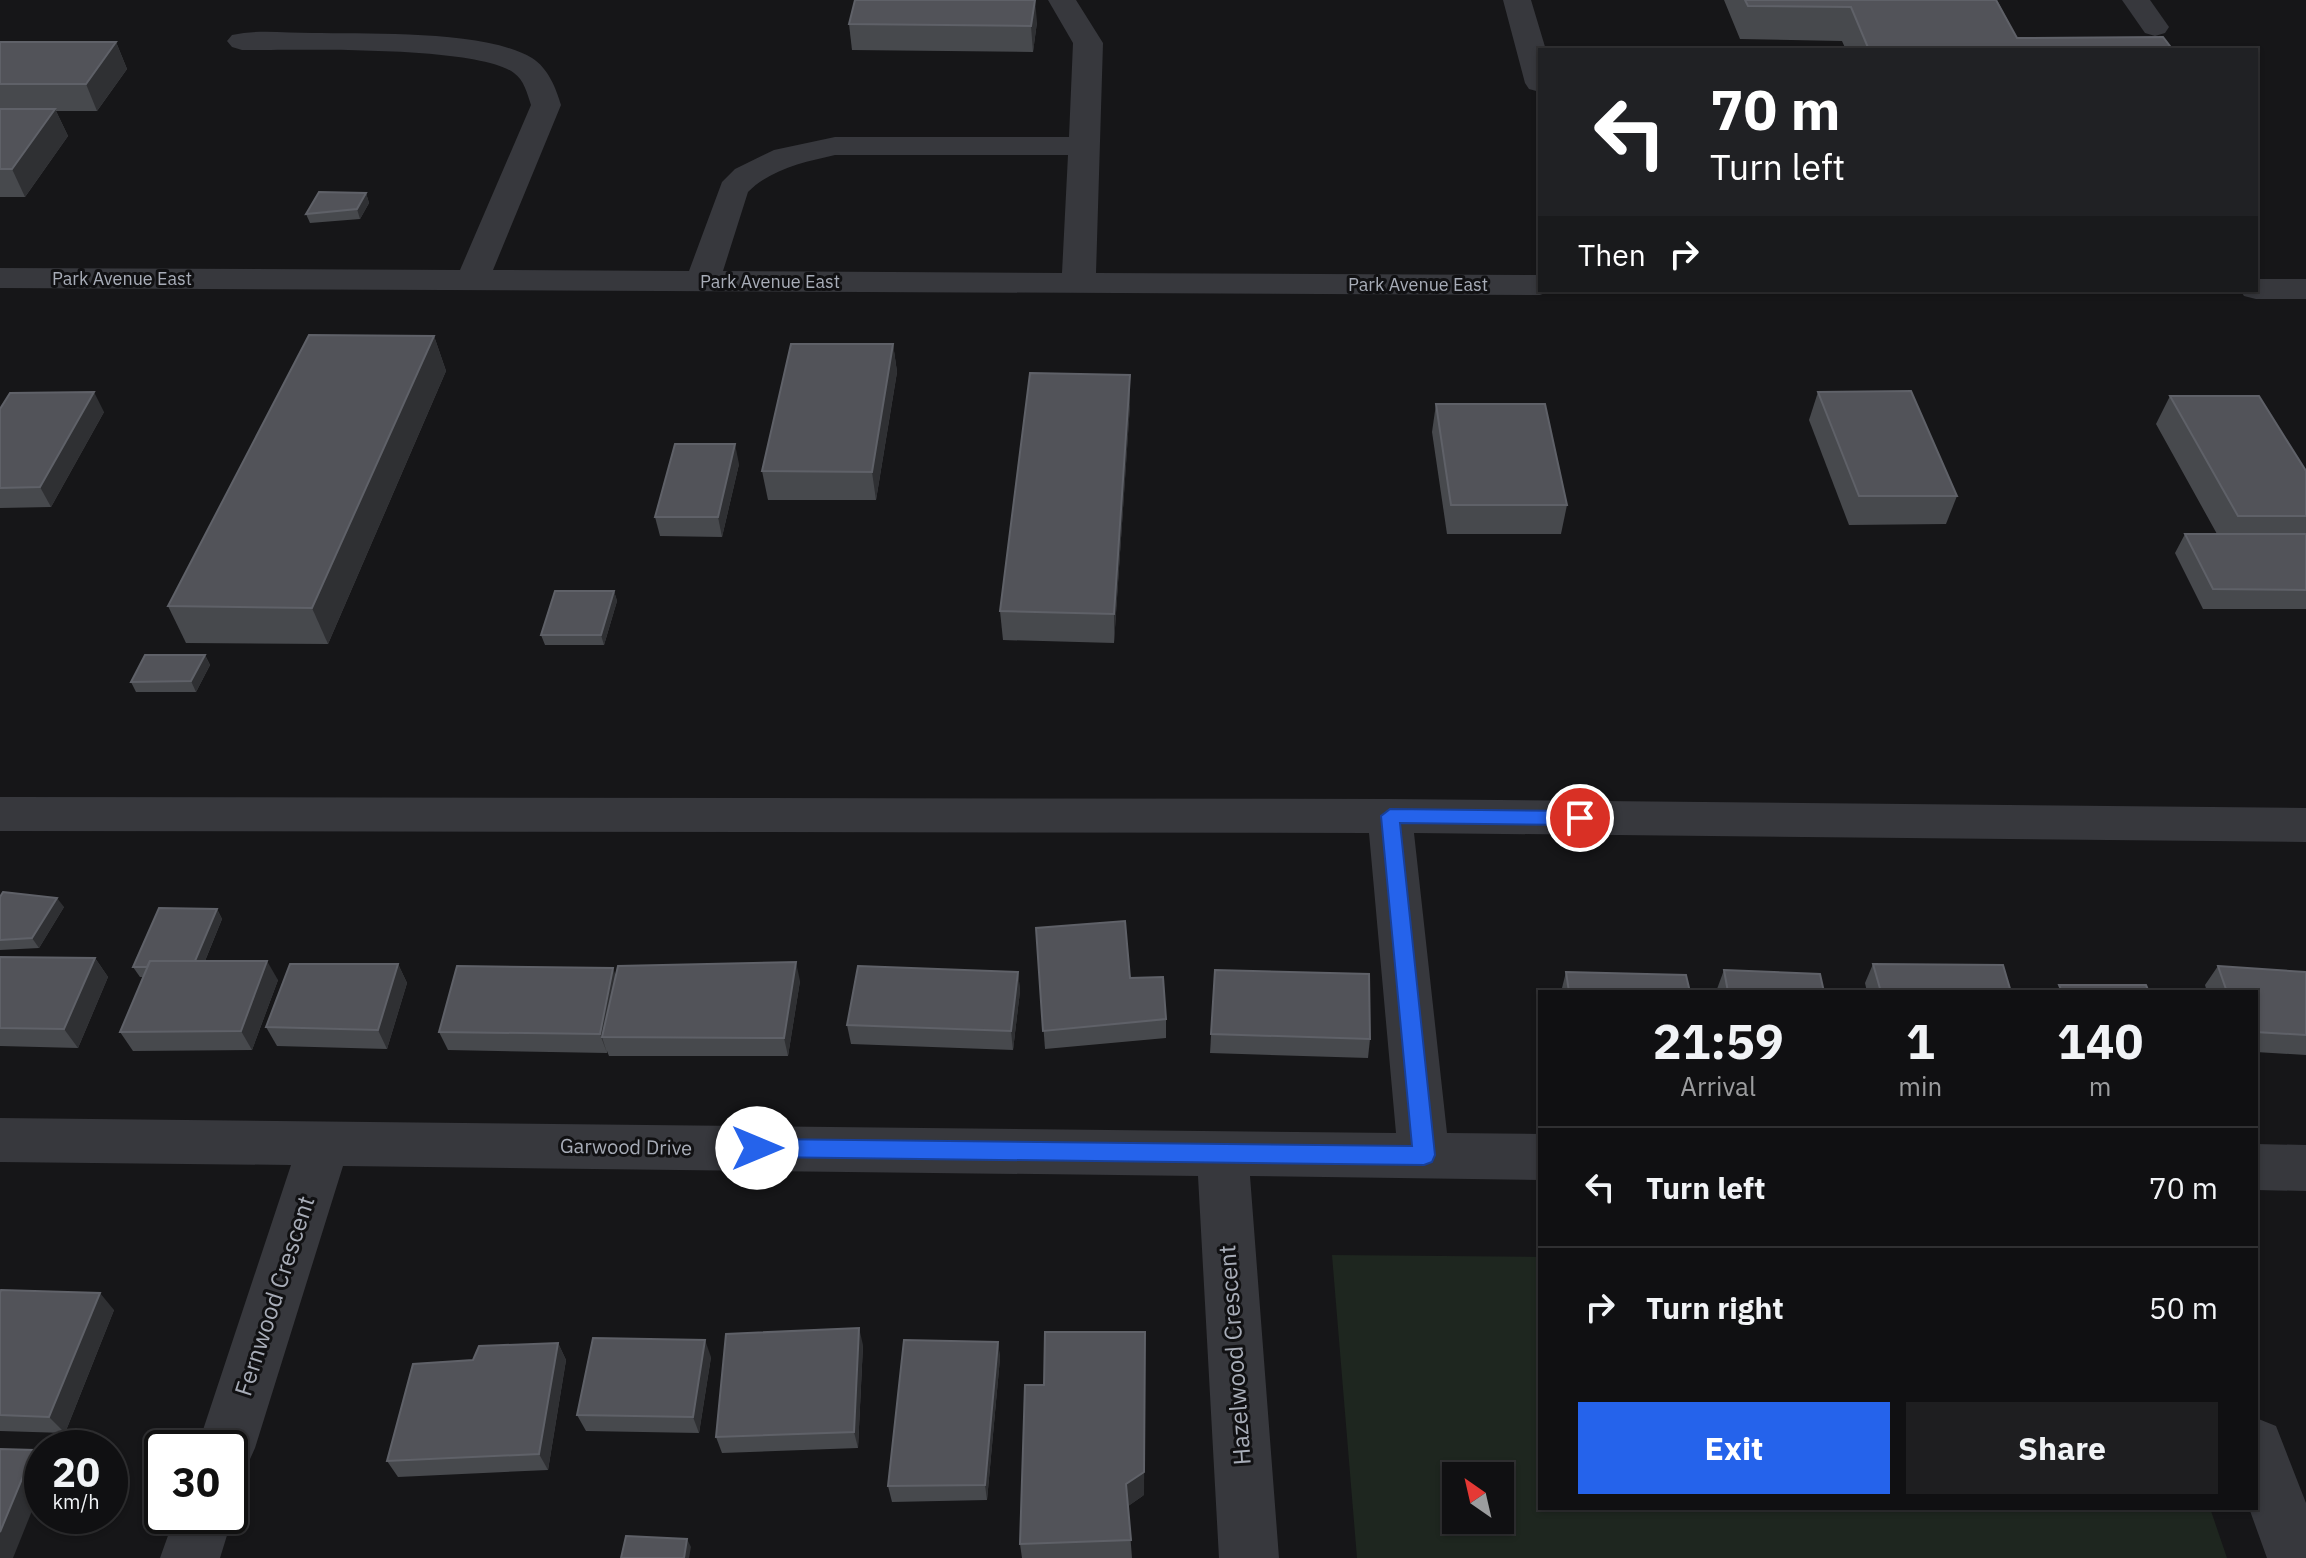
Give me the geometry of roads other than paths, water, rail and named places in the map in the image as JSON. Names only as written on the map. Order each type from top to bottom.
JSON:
[{"type":"street","points":[[1062,0],[1088,43],[1079,283]]},
{"type":"street","points":[[1517,0],[1538,76]]},
{"type":"street","points":[[2136,0],[2155,27]]},
{"type":"street","points":[[242,41],[477,49],[520,62],[539,82],[546,105],[472,281]]},
{"type":"street","points":[[702,282],[733,189],[746,176],[785,157],[835,146],[1085,146]]},
{"type":"street","name":"Park Avenue East","points":[[1,280],[1538,285]]},
{"type":"street","points":[[2258,289],[2306,289]]},
{"type":"street","points":[[0,814],[1390,816],[2306,825]]},
{"type":"street","points":[[1390,816],[1424,1155]]},
{"type":"street","name":"Garwood Drive","points":[[0,1140],[1538,1157]]},
{"type":"street","name":"Fernwood Crescent","points":[[232,1430],[324,1144]]},
{"type":"street","name":"Hazelwood Crescent","points":[[1222,1152],[1249,1558]]},
{"type":"street","points":[[2258,1167],[2306,1168]]},
{"type":"street","points":[[2258,1451],[2297,1558]]},
{"type":"street","points":[[190,1558],[198,1534]]}]
